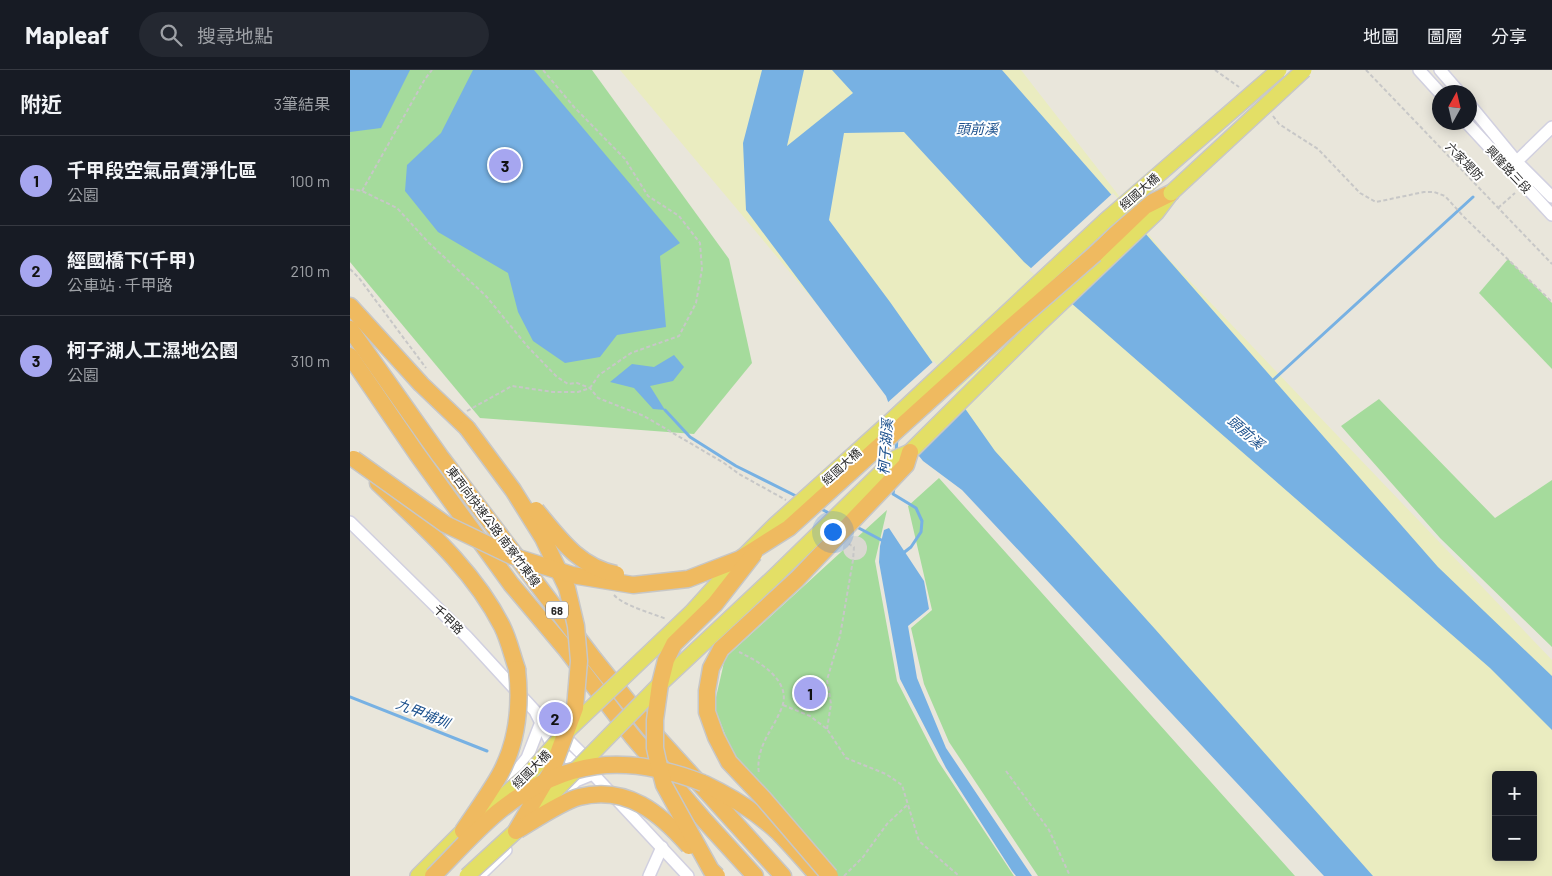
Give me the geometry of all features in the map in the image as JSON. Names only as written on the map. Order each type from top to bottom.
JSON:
[{"type":"highway","points":[[352,457],[445,524],[512,556],[572,575],[633,585],[688,579],[740,559],[789,528],[1011,327],[1095,254],[1145,206],[1171,193]]},
{"type":"highway","points":[[350,306],[421,384],[464,422],[571,552],[588,564],[611,573],[634,578],[664,574],[728,554],[774,526]]},
{"type":"highway","name":"東西向快速公路 南寮竹東線","points":[[350,329],[440,456],[650,729],[783,876]]},
{"type":"highway","name":"東西向快速公路 南寮竹東線","points":[[350,356],[417,454],[511,584],[565,648],[632,736],[704,821],[755,876]]},
{"type":"highway","points":[[464,422],[513,490],[543,538],[567,588],[576,626],[579,661],[575,708],[552,770],[516,831]]},
{"type":"highway","points":[[830,876],[763,798],[729,762],[716,737],[707,712],[706,691],[711,668],[721,649],[797,579],[906,465],[910,452]]},
{"type":"highway","points":[[352,457],[460,564],[482,592],[503,628],[517,670],[519,700],[512,745],[500,774],[463,831]]},
{"type":"highway","points":[[714,873],[664,785],[655,748],[660,684],[666,660],[674,644],[715,604],[774,526]]},
{"type":"highway","points":[[433,876],[496,813],[525,793],[553,777],[588,766],[622,764],[650,766],[678,773],[728,796],[754,812],[779,834],[818,876]]},
{"type":"highway","points":[[516,831],[578,797],[602,794],[627,799],[648,808],[669,824],[714,873]]},
{"type":"main road","name":"經國大橋","points":[[418,876],[463,831],[528,775],[565,733],[692,612],[729,571],[774,526],[893,419],[1105,220],[1279,70]]},
{"type":"main road","name":"經國大橋","points":[[467,876],[516,831],[660,684],[774,577],[896,458],[910,452],[1038,325],[1156,213],[1171,193],[1304,70]]},
{"type":"street","points":[[1419,70],[1433,85]]},
{"type":"street","points":[[1440,70],[1453,85]]},
{"type":"street","name":"興隆路三段","points":[[1477,115],[1552,215]]},
{"type":"street","points":[[1513,165],[1552,127]]},
{"type":"street","name":"興隆路三段","points":[[1475,130],[1552,197]]},
{"type":"street","name":"千甲路","points":[[350,522],[467,637],[535,712],[541,722],[559,732],[585,756],[593,774],[688,876]]},
{"type":"street","points":[[426,876],[439,864],[527,758],[541,722]]},
{"type":"street","points":[[479,876],[548,807],[576,782],[593,774]]},
{"type":"street","points":[[512,776],[515,790],[533,806],[548,807]]},
{"type":"street","points":[[512,776],[527,779],[545,793],[548,807]]},
{"type":"street","points":[[649,876],[662,847]]},
{"type":"path","points":[[362,191],[425,79],[432,70]]},
{"type":"path","points":[[464,422],[512,386],[553,392],[578,392],[590,388],[599,375],[631,353],[680,336],[696,303],[702,269],[700,243],[679,216],[648,196],[625,159],[574,107],[543,70]]},
{"type":"path","points":[[1215,70],[1243,90]]},
{"type":"path","name":"六家堤防","points":[[1366,70],[1552,264]]},
{"type":"path","points":[[1269,112],[1279,124],[1318,149],[1360,193],[1376,202],[1424,192],[1434,192],[1445,196],[1464,217],[1552,302]]},
{"type":"path","points":[[350,189],[362,191],[397,208],[428,243],[486,296],[528,347],[557,377],[568,384],[577,383],[590,388],[598,398],[644,416],[787,501]]},
{"type":"path","points":[[1498,208],[1517,191]]},
{"type":"path","points":[[828,729],[832,704],[827,680],[840,636],[853,560],[854,547],[844,541]]},
{"type":"path","points":[[783,706],[810,716],[828,729],[846,758],[886,774],[902,785],[919,841],[960,876]]},
{"type":"path","points":[[1006,771],[1049,830],[1070,876]]},
{"type":"path","points":[[844,876],[864,857],[887,824],[907,805]]},
{"type":"green space","points":[[350,70],[592,70],[729,259],[752,363],[694,434],[480,418],[350,262]]},
{"type":"green space","points":[[1508,259],[1552,303],[1552,369],[1479,293]]},
{"type":"green space","points":[[1379,399],[1495,518],[1552,480],[1552,647],[1440,538],[1341,426]]},
{"type":"green space","points":[[939,478],[1295,876],[1038,876],[949,742],[924,684],[911,628],[932,610],[908,506]]},
{"type":"green space","points":[[887,510],[875,561],[897,681],[938,761],[1014,876],[830,876],[737,765],[714,706],[725,658]]},
{"type":"sand","points":[[620,70],[1021,70],[1165,255],[1552,660],[1552,876],[1325,876],[941,452]]},
{"type":"shaded area","points":[[855,536],[864,539],[867,548],[864,557],[855,560],[846,557],[843,548],[846,539]]},
{"type":"water","points":[[350,70],[410,70],[381,128],[350,132]]},
{"type":"water","points":[[473,70],[534,70],[680,243],[660,256],[666,327],[617,335],[600,357],[565,363],[533,341],[518,312],[508,273],[438,232],[405,191],[407,165],[441,133]]},
{"type":"water","name":"頭前溪","points":[[762,70],[804,70],[787,146],[853,93],[832,70],[1002,70],[1438,567],[1552,676],[1552,730],[1490,668],[1024,262],[904,132],[844,133],[829,220],[890,302],[995,451],[1373,876],[1324,876],[962,490],[923,461],[898,430],[886,396],[746,210],[743,143]]},
{"type":"water","points":[[674,355],[684,367],[673,381],[650,386],[665,410],[653,409],[634,388],[610,382],[632,364],[654,367]]},
{"type":"water","points":[[889,528],[924,581],[929,609],[908,626],[917,678],[946,748],[1032,876],[1016,876],[1012,871],[946,768],[900,679],[879,562],[884,530]]},
{"type":"pier","points":[[1113,193],[1146,229],[1069,305],[1029,270]]},
{"type":"pier","points":[[934,361],[965,405],[914,454],[895,431],[886,404]]},
{"type":"waterway","points":[[1272,381],[1473,197]]},
{"type":"waterway","points":[[665,410],[690,437],[736,466],[798,497]]},
{"type":"waterway","name":"柯子湖溪","points":[[896,454],[897,437]]},
{"type":"waterway","name":"柯子湖溪","points":[[894,487],[893,494],[916,508],[922,521],[921,532],[911,547],[902,554]]},
{"type":"waterway","points":[[819,508],[831,514]]},
{"type":"waterway","points":[[855,526],[885,542]]},
{"type":"waterway","name":"九甲埔圳","points":[[350,697],[487,751]]},
{"type":"place","name":"柯子湖人工濕地公園","points":[[505,165]]},
{"type":"place","name":"千甲段空氣品質淨化區","points":[[810,693]]},
{"type":"place","name":"經國橋下(千甲)","points":[[555,718]]}]
